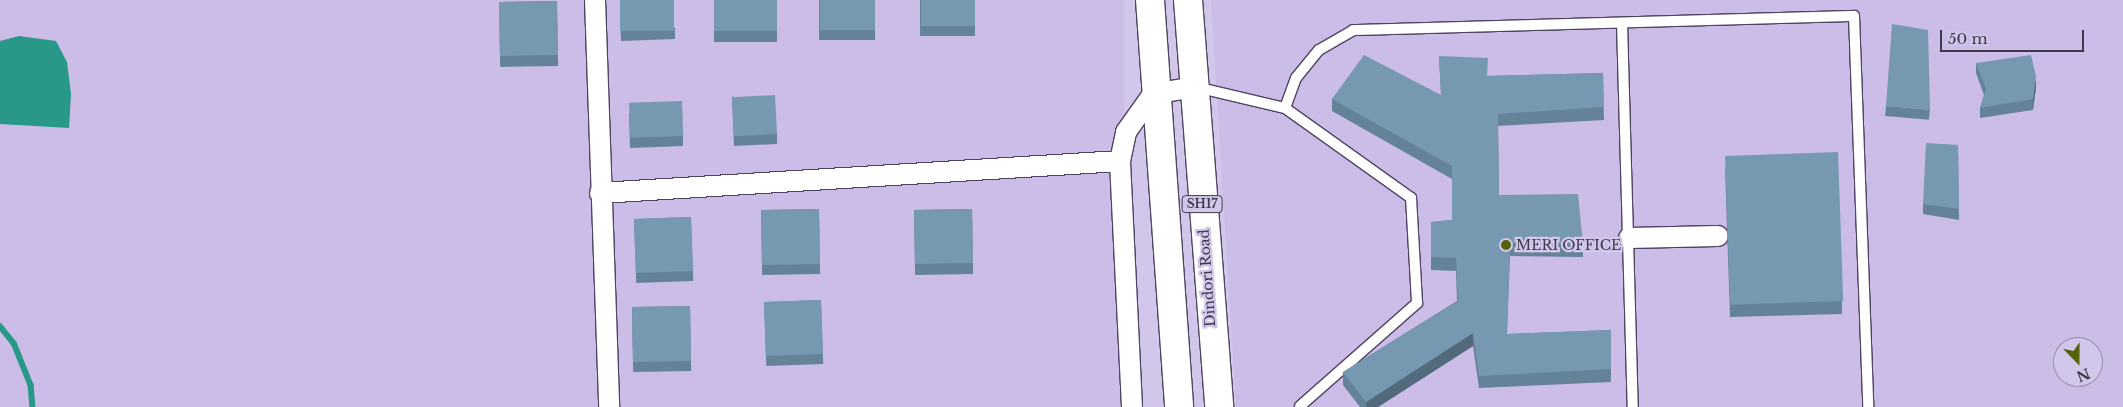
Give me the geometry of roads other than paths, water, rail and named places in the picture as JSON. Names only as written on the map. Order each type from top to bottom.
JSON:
[{"type":"main road","points":[[1150,0],[1153,94],[1179,407]]},
{"type":"main road","name":"Dindori Road","points":[[1188,0],[1219,407]]},
{"type":"street","points":[[595,0],[600,193],[610,407]]},
{"type":"street","points":[[1132,407],[1120,161],[1126,132],[1153,94],[1195,87]]},
{"type":"street","points":[[600,193],[1120,161]]},
{"type":"street","points":[[1628,238],[1718,236]]},
{"type":"lane","points":[[1285,108],[1296,78],[1319,50],[1353,30],[1854,16],[1868,407]]},
{"type":"lane","points":[[1622,23],[1633,407]]},
{"type":"lane","points":[[1195,87],[1285,108],[1411,198],[1417,304],[1297,407]]},
{"type":"waterway","points":[[0,326],[14,343],[31,385],[33,407]]},
{"type":"place","name":"MERI OFFICE","points":[[1506,245]]}]
